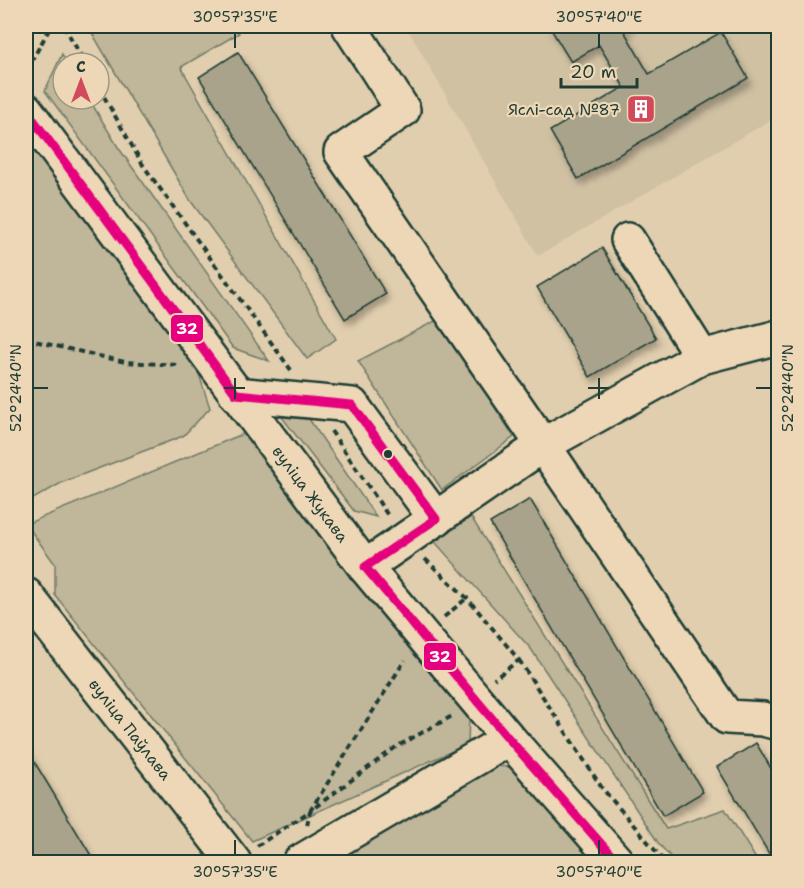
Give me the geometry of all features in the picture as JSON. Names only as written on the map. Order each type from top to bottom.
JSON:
[{"type":"street","points":[[349,26],[403,110],[341,152],[727,717],[763,719],[778,723]]},
{"type":"street","name":"вуліца Жукава","points":[[26,110],[365,567],[509,739],[617,862]]},
{"type":"street","points":[[628,240],[702,357]]},
{"type":"street","points":[[365,567],[543,445],[702,357],[778,337]]},
{"type":"street","points":[[236,394],[352,405],[436,519]]},
{"type":"street","name":"вуліца Паўлава","points":[[26,595],[234,862]]},
{"type":"street","points":[[303,847],[509,739]]},
{"type":"path","points":[[26,71],[51,26]]},
{"type":"path","points":[[64,26],[78,51]]},
{"type":"path","points":[[26,339],[125,362],[217,368]]},
{"type":"path","points":[[303,847],[310,811],[423,634],[466,598]]},
{"type":"path","points":[[519,660],[603,788],[665,862]]},
{"type":"path","points":[[234,862],[310,811],[396,747],[455,714]]},
{"type":"shaded area","points":[[88,26],[234,26],[239,33],[181,67],[336,339],[307,359],[190,200],[111,65],[111,51],[103,51]]},
{"type":"shaded area","points":[[406,26],[778,26],[778,116],[538,256]]},
{"type":"shaded area","points":[[51,78],[51,99],[45,91]]},
{"type":"shaded area","points":[[60,111],[96,111],[118,147],[269,361],[233,348]]},
{"type":"shaded area","points":[[26,138],[196,365],[210,408],[183,436],[63,482],[26,503]]},
{"type":"shaded area","points":[[439,319],[514,437],[442,490],[358,361]]},
{"type":"shaded area","points":[[278,412],[309,419],[376,517],[354,511]]},
{"type":"shaded area","points":[[245,433],[401,637],[469,715],[468,744],[252,841],[55,595],[55,564],[26,524]]},
{"type":"shaded area","points":[[471,517],[666,829],[725,809],[758,862],[675,862],[659,844],[531,649],[435,542]]},
{"type":"shaded area","points":[[498,766],[532,770],[602,862],[329,862]]},
{"type":"building","name":"Яслі-сад №87","points":[[549,26],[632,26],[624,31],[649,74],[721,32],[748,78],[578,179],[550,131],[624,87],[599,45],[571,62]]},
{"type":"building","points":[[238,52],[386,294],[345,319],[199,77]]},
{"type":"building","points":[[602,248],[656,338],[590,377],[537,287]]},
{"type":"building","points":[[530,499],[703,792],[663,816],[490,523]]},
{"type":"building","points":[[756,743],[778,780],[778,862],[774,862],[717,767]]},
{"type":"building","points":[[26,748],[95,862],[35,862],[26,846]]},
{"type":"transit line","name":"32","points":[[26,110],[236,394],[352,405],[436,519],[365,567],[509,739],[617,862]]},
{"type":"place","name":"Яслі-сад №87","points":[[641,109]]}]
